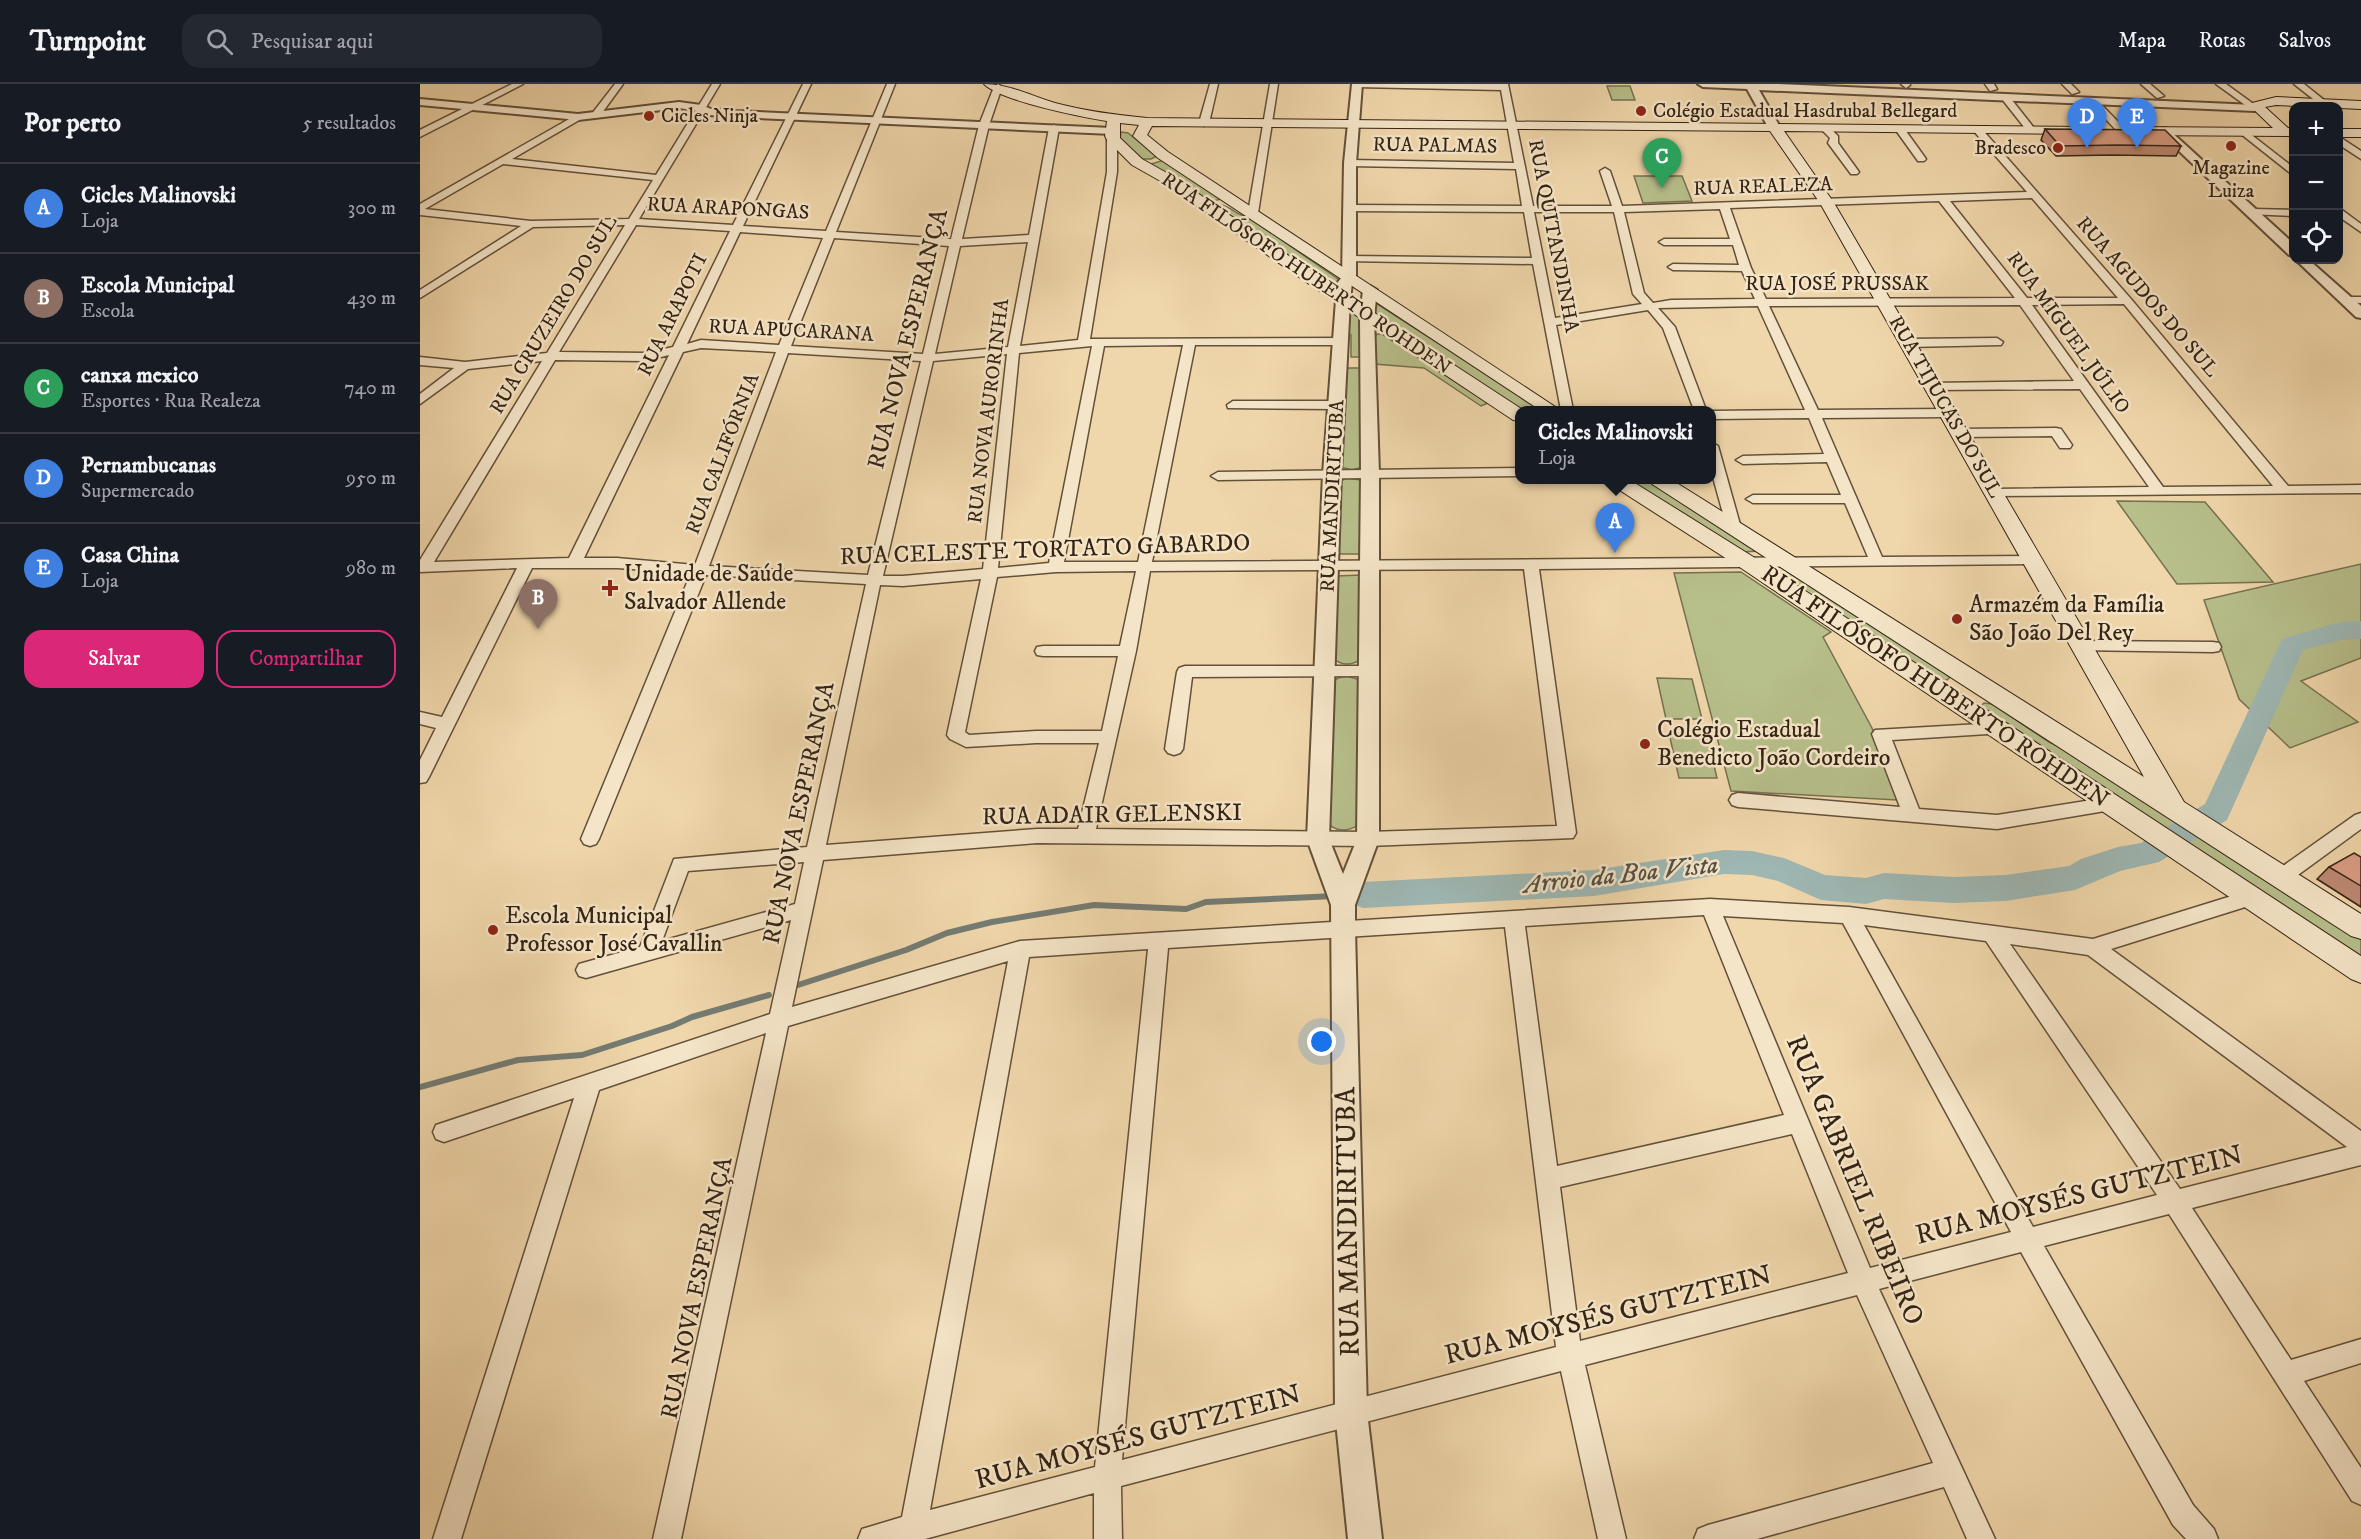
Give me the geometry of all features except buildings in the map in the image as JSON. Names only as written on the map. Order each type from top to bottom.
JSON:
[{"type":"main road","points":[[994,86],[1113,129],[1143,129],[1204,123],[1353,123],[2289,132]]},
{"type":"main road","points":[[2289,132],[2255,108],[2258,105],[2276,101],[2292,102]]},
{"type":"main road","points":[[2343,104],[2361,105]]},
{"type":"main road","name":"RUA TIJUCAS DO SUL","points":[[1774,127],[1827,203],[2131,736],[2177,812],[2361,928]]},
{"type":"main road","name":"RUA FILÓSOFO HUBERTO ROHDEN","points":[[1113,129],[1120,148],[1137,162],[1169,180],[1390,332],[1515,413]]},
{"type":"main road","name":"RUA FILÓSOFO HUBERTO ROHDEN","points":[[1143,129],[1163,155],[1235,202],[1254,207],[1331,266],[1349,267],[1370,290],[1545,406]]},
{"type":"main road","points":[[2343,133],[2361,133]]},
{"type":"main road","points":[[1137,162],[1157,160],[1163,155]]},
{"type":"main road","points":[[1210,208],[1212,204],[1218,202],[1235,202]]},
{"type":"main road","points":[[1368,337],[1377,331],[1390,332]]},
{"type":"main road","name":"RUA FILÓSOFO HUBERTO ROHDEN","points":[[1623,484],[1748,563],[2251,898]]},
{"type":"main road","name":"RUA FILÓSOFO HUBERTO ROHDEN","points":[[1665,484],[2177,812]]},
{"type":"main road","points":[[1930,685],[1943,688],[1954,687],[1960,681],[1955,669]]},
{"type":"main road","points":[[1972,712],[1969,704],[1973,697],[1982,693],[1994,694]]},
{"type":"main road","points":[[2074,745],[2104,752],[2117,750],[2126,744],[2131,736]]},
{"type":"main road","points":[[2251,898],[2361,971]]},
{"type":"street","points":[[420,134],[519,84]]},
{"type":"street","points":[[596,115],[619,84]]},
{"type":"street","name":"RUA CRUZEIRO DO SUL","points":[[422,566],[553,356],[716,84]]},
{"type":"street","name":"RUA ARAPOTI","points":[[574,563],[807,84]]},
{"type":"street","name":"RUA CALIFÓRNIA","points":[[590,838],[700,570],[783,350],[891,84]]},
{"type":"street","points":[[1204,123],[1214,84]]},
{"type":"street","points":[[1254,207],[1274,84]]},
{"type":"street","points":[[1357,84],[1504,85]]},
{"type":"street","name":"RUA MANDIRITUBA","points":[[1357,84],[1350,163],[1349,267],[1343,300],[1332,474],[1318,839],[1343,917],[1351,1412],[1365,1539]]},
{"type":"street","points":[[1703,84],[1816,89],[1849,87],[2005,97],[2255,108]]},
{"type":"street","points":[[1816,89],[1828,88],[1828,84]]},
{"type":"street","points":[[1886,84],[1991,86],[2276,101]]},
{"type":"street","points":[[2066,84],[2075,92]]},
{"type":"street","points":[[2145,84],[2160,96]]},
{"type":"street","points":[[2220,84],[2255,108]]},
{"type":"street","points":[[2298,84],[2322,102]]},
{"type":"street","name":"RUA QUITANDINHA","points":[[1504,85],[1566,406]]},
{"type":"street","name":"RUA TIJUCAS DO SUL","points":[[1750,85],[1774,127]]},
{"type":"street","name":"RUA NOVA ESPERANÇA","points":[[667,1539],[874,580],[984,125],[993,100],[994,86]]},
{"type":"street","points":[[993,100],[1017,95]]},
{"type":"street","points":[[2005,97],[2031,130]]},
{"type":"street","points":[[2093,101],[2122,131]]},
{"type":"street","points":[[420,102],[578,117],[679,105],[701,108],[709,112],[735,114],[1113,129],[1112,172],[1083,344]]},
{"type":"street","points":[[420,210],[578,117]]},
{"type":"street","name":"RUA NOVA AURORINHA","points":[[1054,128],[1013,350],[990,573],[956,735],[966,741],[1036,737],[1109,737]]},
{"type":"street","points":[[1825,128],[1835,138],[1833,144],[1854,172]]},
{"type":"street","points":[[1900,129],[1921,159]]},
{"type":"street","name":"RUA AGUDOS DO SUL","points":[[1977,129],[2127,301],[2285,490]]},
{"type":"street","points":[[2164,131],[2289,247]]},
{"type":"street","points":[[2244,132],[2289,169]]},
{"type":"street","points":[[2343,143],[2361,156]]},
{"type":"street","points":[[501,161],[660,178]]},
{"type":"street","points":[[1112,172],[1122,165],[1137,162]]},
{"type":"street","name":"RUA PALMAS","points":[[1350,163],[1519,165]]},
{"type":"street","points":[[1605,171],[1618,208],[1639,294],[1669,327],[1698,406]]},
{"type":"street","name":"RUA REALEZA","points":[[1350,208],[1528,210],[1827,203],[2034,195]]},
{"type":"street","name":"RUA MIGUEL JÚLIO","points":[[1943,199],[2022,301],[2159,492]]},
{"type":"street","points":[[1724,206],[1746,268],[1814,415],[1876,562]]},
{"type":"street","name":"RUA ARAPONGAS","points":[[420,210],[531,224],[633,222],[738,227],[957,243],[1033,238]]},
{"type":"street","points":[[2252,212],[2289,213]]},
{"type":"street","points":[[2343,212],[2361,214]]},
{"type":"street","points":[[2343,214],[2361,229]]},
{"type":"street","points":[[420,295],[531,224]]},
{"type":"street","points":[[1664,242],[1736,242]]},
{"type":"street","points":[[1349,267],[1537,261]]},
{"type":"street","points":[[2306,264],[2361,314]]},
{"type":"street","points":[[1673,267],[1746,268]]},
{"type":"street","name":"RUA MANDIRITUBA","points":[[1343,917],[1368,839],[1370,474],[1367,316],[1370,290]]},
{"type":"street","points":[[2346,300],[2361,300]]},
{"type":"street","name":"RUA JOSÉ PRUSSAK","points":[[1549,323],[1671,303],[2127,301]]},
{"type":"street","points":[[1056,567],[1099,342]]},
{"type":"street","name":"RUA APUCARANA","points":[[420,361],[465,366],[553,356],[645,357],[678,349],[714,345],[928,358],[1099,342],[1190,342],[1340,349]]},
{"type":"street","points":[[1085,837],[1128,651],[1190,342]]},
{"type":"street","points":[[1908,343],[1997,342]]},
{"type":"street","points":[[1340,349],[1344,362],[1362,363],[1368,357]]},
{"type":"street","points":[[420,399],[465,366]]},
{"type":"street","points":[[1933,387],[2083,385]]},
{"type":"street","points":[[1555,406],[1559,405],[1563,394]]},
{"type":"street","points":[[1233,405],[1337,405]]},
{"type":"street","points":[[1716,415],[1948,413]]},
{"type":"street","points":[[1959,433],[2056,432],[2065,445]]},
{"type":"street","points":[[1743,460],[1832,458]]},
{"type":"street","points":[[1716,462],[1734,528]]},
{"type":"street","points":[[1218,476],[1515,472]]},
{"type":"street","points":[[1994,493],[2361,489]]},
{"type":"street","points":[[1701,507],[1720,503],[1725,492]]},
{"type":"street","points":[[1753,499],[1850,499]]},
{"type":"street","name":"RUA CELESTE TORTATO GABARDO","points":[[422,566],[527,562],[617,563],[903,581],[1056,567],[2033,561]]},
{"type":"street","points":[[420,777],[527,562]]},
{"type":"street","name":"RUA ADAIR GELENSKI","points":[[647,953],[681,864],[1038,836],[1368,839],[1567,833],[1531,564]]},
{"type":"street","points":[[2080,646],[2213,647]]},
{"type":"street","points":[[1043,651],[1128,651]]},
{"type":"street","points":[[1174,749],[1185,672],[1369,671]]},
{"type":"street","points":[[420,718],[447,724]]},
{"type":"street","points":[[1912,814],[1881,734],[1998,729]]},
{"type":"street","points":[[1738,800],[1997,822],[2111,804]]},
{"type":"street","points":[[2280,878],[2361,820]]},
{"type":"street","points":[[444,1132],[779,1020],[1020,949],[1159,940],[1343,917],[1514,918],[1710,907],[1849,915],[2093,947],[2251,898]]},
{"type":"street","name":"RUA GABRIEL RIBEIRO","points":[[1710,907],[1863,1281],[1981,1539]]},
{"type":"street","points":[[586,970],[803,909]]},
{"type":"street","points":[[1849,915],[2027,1239],[2183,1515],[2204,1539]]},
{"type":"street","points":[[1514,918],[1570,1356],[1612,1539]]},
{"type":"street","points":[[1992,934],[2175,1202],[2361,1492]]},
{"type":"street","points":[[1108,1539],[1107,1476],[1159,940]]},
{"type":"street","points":[[2093,947],[2361,1144]]},
{"type":"street","points":[[912,1534],[1020,949]]},
{"type":"street","points":[[447,1539],[590,1083]]},
{"type":"street","points":[[1547,1179],[1798,1122]]},
{"type":"street","name":"RUA MOYSÉS GUTZTEIN","points":[[872,1539],[912,1534],[1107,1476],[1351,1412],[2361,1154]]},
{"type":"street","points":[[2285,1374],[2361,1351]]},
{"type":"street","points":[[1708,1539],[1950,1472]]},
{"type":"green space","points":[[1607,86],[1630,86],[1635,100],[1612,100]]},
{"type":"green space","points":[[1121,132],[1128,133],[1157,156],[1151,159],[1140,159],[1120,139]]},
{"type":"green space","points":[[1164,160],[1222,199],[1208,202],[1148,165]]},
{"type":"green space","points":[[1634,176],[1682,176],[1692,201],[1643,203]]},
{"type":"green space","points":[[1217,204],[1248,217],[1338,279],[1337,291],[1214,206]]},
{"type":"green space","points":[[1374,302],[1536,406],[1515,406],[1371,314]]},
{"type":"green space","points":[[1349,310],[1360,318],[1361,357],[1351,357],[1351,335],[1348,333]]},
{"type":"green space","points":[[1377,334],[1382,334],[1488,403],[1481,406],[1424,368],[1374,364]]},
{"type":"green space","points":[[1347,368],[1360,368],[1364,432],[1363,467],[1352,470],[1341,467],[1341,405]]},
{"type":"green space","points":[[1346,478],[1361,480],[1363,554],[1337,554],[1339,482]]},
{"type":"green space","points":[[1634,484],[1656,484],[1762,551],[1739,552]]},
{"type":"green space","points":[[2117,501],[2205,502],[2273,582],[2177,584]]},
{"type":"green space","points":[[2361,564],[2361,658],[2301,681],[2358,722],[2290,748],[2239,699],[2204,600]]},
{"type":"green space","points":[[1741,572],[1831,632],[1823,637],[1872,728],[1897,800],[1731,791],[1674,573]]},
{"type":"green space","points":[[1772,573],[1795,573],[1950,677],[1947,680],[1940,680]]},
{"type":"green space","points":[[1362,575],[1362,658],[1351,664],[1343,664],[1333,658],[1336,576]]},
{"type":"green space","points":[[1347,676],[1360,680],[1358,825],[1342,830],[1334,828],[1327,822],[1332,683],[1338,678]]},
{"type":"green space","points":[[1657,678],[1692,679],[1702,719],[1666,719]]},
{"type":"green space","points":[[1984,703],[1992,704],[2049,742],[2079,756],[2361,937],[2361,961],[1980,707]]},
{"type":"green space","points":[[1669,733],[1706,733],[1717,778],[1679,778]]},
{"type":"waterway","name":"Arroio da Boa Vista","points":[[1363,895],[1594,883],[1724,862],[1752,863],[1784,870],[1821,887],[1866,891],[1884,886],[1954,890],[2006,888],[2075,878],[2092,868],[2118,859],[2148,854],[2216,812],[2287,660],[2291,645],[2340,631],[2361,630]]},
{"type":"waterway","name":"Arroio da Boa Vista","points":[[798,985],[906,950],[947,933],[992,922],[1094,905],[1186,909],[1206,902],[1335,896]]},
{"type":"waterway","name":"Arroio da Boa Vista","points":[[420,1087],[518,1060],[582,1055],[672,1026],[692,1017],[769,995]]},
{"type":"place","name":"Colégio Estadual Hasdrubal Bellegard","points":[[1641,111]]},
{"type":"place","name":"Cicles Ninja","points":[[649,116]]},
{"type":"place","name":"Magazine Luiza","points":[[2231,146]]},
{"type":"place","name":"Bradesco","points":[[2058,148]]},
{"type":"place","name":"Pernambucanas","points":[[2087,148]]},
{"type":"place","name":"Casa China","points":[[2137,148]]},
{"type":"place","name":"canxa mexico","points":[[1662,188]]},
{"type":"place","name":"Cicles Malinovski","points":[[1615,553]]},
{"type":"place","name":"Unidade de Saúde Salvador Allende","points":[[610,588]]},
{"type":"place","name":"Armazém da Família São João Del Rey","points":[[1957,619]]},
{"type":"place","name":"Escola Municipal","points":[[538,629]]},
{"type":"place","name":"Colégio Estadual Benedicto João Cordeiro","points":[[1645,744]]},
{"type":"place","name":"Escola Municipal Professor José Cavallin","points":[[493,930]]}]
